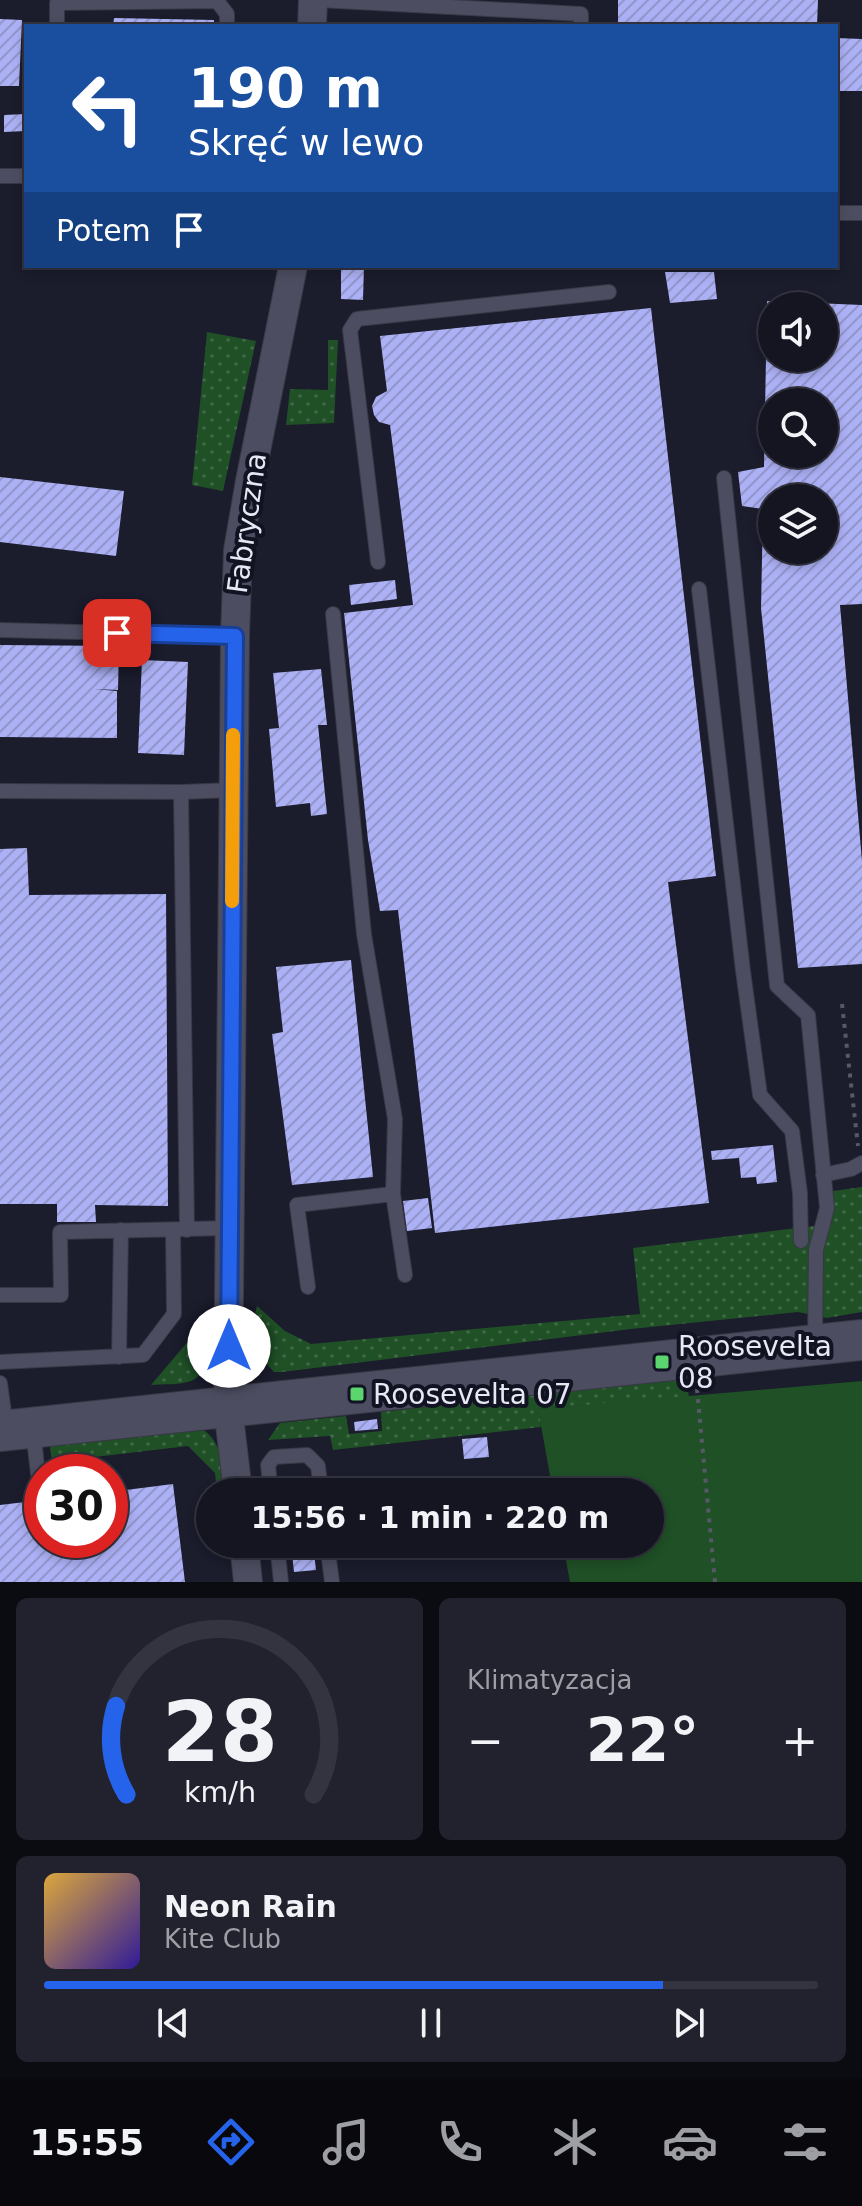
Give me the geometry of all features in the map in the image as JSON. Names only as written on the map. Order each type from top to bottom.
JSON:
[{"type":"street","points":[[312,24],[316,0]]},
{"type":"street","name":"Fabryczna","points":[[237,1478],[228,1408],[238,550],[293,268]]},
{"type":"street","points":[[13,1430],[862,1340]]},
{"type":"street","points":[[245,1558],[248,1582]]},
{"type":"lane","points":[[316,0],[581,14],[581,24]]},
{"type":"lane","points":[[57,24],[57,3],[217,1],[227,14],[227,24]]},
{"type":"lane","points":[[0,176],[24,176]]},
{"type":"lane","points":[[838,213],[862,213]]},
{"type":"lane","points":[[378,562],[350,330],[357,319],[609,292]]},
{"type":"lane","points":[[724,478],[777,986],[808,1015],[827,1208],[816,1250],[814,1346]]},
{"type":"lane","points":[[699,589],[760,1095],[792,1131],[800,1193],[801,1241]]},
{"type":"lane","points":[[333,614],[364,934],[395,1119],[393,1194],[405,1275]]},
{"type":"lane","points":[[0,630],[235,636]]},
{"type":"lane","points":[[0,791],[233,790]]},
{"type":"lane","points":[[0,1362],[143,1355],[174,1314],[180,1230],[181,792]]},
{"type":"lane","points":[[823,1175],[861,1164]]},
{"type":"lane","points":[[308,1287],[297,1205],[393,1194]]},
{"type":"lane","points":[[0,1295],[61,1295],[60,1232],[229,1228]]},
{"type":"lane","points":[[119,1357],[121,1230]]},
{"type":"lane","points":[[0,1383],[13,1430],[25,1454]]},
{"type":"lane","points":[[269,1478],[268,1465],[274,1457],[307,1455],[318,1466],[319,1478]]},
{"type":"lane","points":[[278,1558],[281,1582]]},
{"type":"lane","points":[[329,1558],[332,1582]]},
{"type":"path","points":[[842,1004],[861,1164]]},
{"type":"path","points":[[694,1358],[715,1582]]},
{"type":"green space","points":[[207,332],[256,341],[223,491],[192,485]]},
{"type":"green space","points":[[328,340],[338,340],[334,423],[286,425],[290,389],[328,390]]},
{"type":"green space","points":[[862,1187],[862,1312],[827,1318],[798,1312],[631,1329],[282,1372],[274,1372],[254,1342],[257,1306],[285,1331],[311,1344],[640,1314],[633,1248],[822,1225],[826,1192]]},
{"type":"green space","points":[[207,1319],[210,1320],[208,1354],[198,1377],[182,1383],[151,1385]]},
{"type":"green space","points":[[686,1377],[689,1397],[539,1409],[541,1427],[333,1450],[330,1436],[268,1440],[280,1423],[346,1416],[349,1434],[382,1431],[381,1412]]},
{"type":"green space","points":[[862,1381],[862,1582],[570,1582],[566,1558],[664,1558],[664,1478],[550,1478],[538,1409]]},
{"type":"green space","points":[[201,1428],[218,1448],[223,1478],[216,1478],[215,1473],[188,1446],[120,1454],[51,1454],[53,1440]]},
{"type":"building","points":[[618,0],[818,0],[817,24],[618,24]]},
{"type":"building","points":[[114,18],[214,20],[214,24],[113,24]]},
{"type":"building","points":[[0,19],[22,20],[19,86],[0,86]]},
{"type":"building","points":[[838,38],[862,39],[862,91],[838,91]]},
{"type":"building","points":[[24,114],[24,131],[4,132],[4,115]]},
{"type":"building","points":[[341,268],[364,268],[363,300],[341,299]]},
{"type":"building","points":[[665,272],[714,272],[717,299],[670,303]]},
{"type":"building","points":[[838,304],[862,305],[862,604],[840,605],[862,861],[862,964],[798,968],[761,608],[762,564],[838,564],[838,484],[758,484],[758,508],[742,506],[738,472],[759,468],[838,468],[838,388],[765,388],[766,372],[838,372]]},
{"type":"building","points":[[651,308],[716,876],[668,882],[709,1203],[435,1233],[398,910],[380,911],[368,840],[344,613],[413,605],[390,425],[379,422],[372,406],[376,397],[387,391],[380,336]]},
{"type":"building","points":[[0,477],[124,491],[116,556],[0,542]]},
{"type":"building","points":[[395,580],[397,599],[351,605],[349,585]]},
{"type":"building","points":[[0,645],[119,646],[118,690],[94,689],[117,691],[117,738],[0,737]]},
{"type":"building","points":[[142,660],[188,662],[184,755],[138,753]]},
{"type":"building","points":[[321,669],[327,725],[318,725],[327,814],[311,816],[310,803],[276,807],[269,729],[279,728],[273,673]]},
{"type":"building","points":[[27,848],[29,895],[166,894],[168,1206],[95,1205],[96,1222],[57,1222],[57,1204],[0,1204],[0,849]]},
{"type":"building","points":[[351,960],[373,1177],[292,1185],[272,1034],[283,1032],[276,967]]},
{"type":"building","points":[[773,1145],[777,1182],[757,1184],[756,1177],[741,1178],[739,1158],[712,1160],[711,1151]]},
{"type":"building","points":[[428,1198],[432,1228],[407,1231],[403,1201]]},
{"type":"building","points":[[377,1419],[378,1429],[355,1431],[354,1422]]},
{"type":"building","points":[[487,1437],[489,1457],[464,1459],[462,1439]]},
{"type":"building","points":[[173,1484],[185,1582],[0,1582],[0,1505],[24,1502],[24,1558],[128,1558],[128,1490]]},
{"type":"building","points":[[292,1558],[315,1558],[316,1570],[294,1572]]},
{"type":"slow traffic","points":[[232,901],[233,735]]},
{"type":"place","name":"Roosevelta 08","points":[[662,1362]]},
{"type":"place","name":"Roosevelta 07","points":[[357,1394]]},
{"type":"route","points":[[117,633],[235,636],[229,1346]]}]
